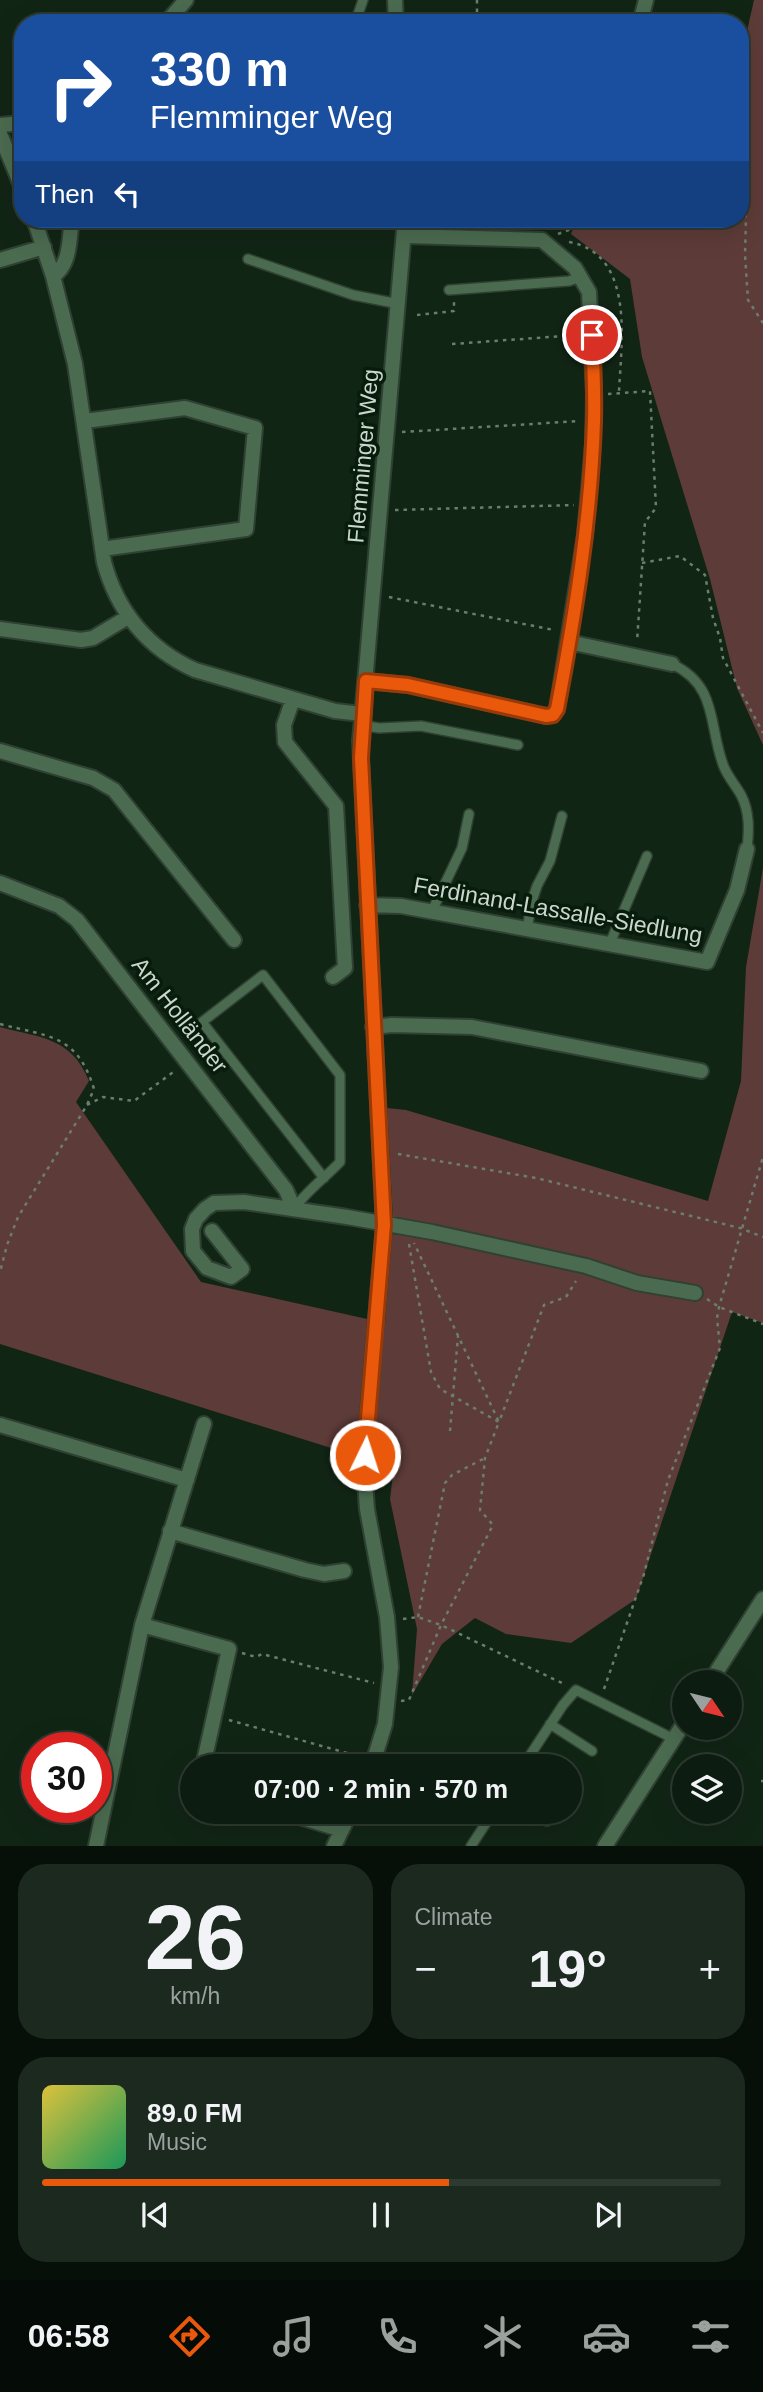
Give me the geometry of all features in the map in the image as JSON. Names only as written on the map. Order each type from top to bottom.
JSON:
[{"type":"street","points":[[174,14],[186,0]]},
{"type":"street","points":[[0,134],[14,168]]},
{"type":"street","points":[[37,228],[53,276],[75,364],[108,577],[128,617],[153,645],[181,664],[362,720]]},
{"type":"street","points":[[53,276],[61,271],[65,262],[71,228]]},
{"type":"street","name":"Flemminger Weg","points":[[376,1754],[383,1735],[391,1686],[387,1617],[367,1509],[365,1481],[384,1225],[367,905],[362,720],[405,228]]},
{"type":"street","points":[[366,681],[408,685],[546,716],[553,715],[557,709],[570,638],[587,505],[594,394],[589,292],[581,277],[542,240],[405,236]]},
{"type":"street","points":[[0,260],[44,247]]},
{"type":"street","points":[[85,421],[185,408],[255,428],[246,529],[102,549]]},
{"type":"street","points":[[0,629],[81,640],[93,638],[128,617]]},
{"type":"street","points":[[570,638],[672,664]]},
{"type":"street","points":[[293,698],[284,725],[285,742],[336,806],[345,968],[333,977]]},
{"type":"street","points":[[0,751],[93,778],[114,790],[234,940]]},
{"type":"street","name":"Ferdinand-Lassalle-Siedlung","points":[[367,905],[393,905],[432,911],[707,962],[737,890],[747,849]]},
{"type":"street","name":"Am Holländer","points":[[0,883],[59,906],[77,920],[286,1190],[294,1209]]},
{"type":"street","points":[[373,1027],[472,1027],[701,1072]]},
{"type":"street","points":[[212,1231],[242,1269],[231,1277],[207,1268],[193,1251],[192,1230],[196,1219],[205,1209],[214,1203],[228,1201],[407,1228],[586,1266],[637,1283],[695,1293]]},
{"type":"street","points":[[96,1846],[142,1625],[204,1424]]},
{"type":"street","points":[[0,1425],[187,1480]]},
{"type":"street","points":[[170,1531],[305,1570],[324,1574],[344,1571]]},
{"type":"street","points":[[718,1670],[763,1599]]},
{"type":"street","points":[[142,1625],[229,1649],[206,1754]]},
{"type":"street","points":[[605,1846],[673,1740]]},
{"type":"street","points":[[322,1824],[342,1830]]},
{"type":"street","points":[[334,1846],[345,1824]]},
{"type":"lane","points":[[248,259],[353,295],[399,304]]},
{"type":"lane","points":[[451,290],[569,281],[581,277]]},
{"type":"lane","points":[[672,664],[687,671],[709,703],[724,766],[742,797],[749,821],[747,849]]},
{"type":"lane","points":[[362,720],[379,728],[421,726],[518,745]]},
{"type":"lane","points":[[432,911],[462,848],[469,814]]},
{"type":"lane","points":[[527,929],[532,901],[555,848],[562,816]]},
{"type":"lane","points":[[610,943],[647,856]]},
{"type":"lane","points":[[294,1209],[302,1196],[324,1178],[340,1162],[340,1075],[263,975],[202,1022],[324,1178]]},
{"type":"lane","points":[[531,1754],[576,1690],[672,1738]]},
{"type":"lane","points":[[550,1724],[592,1751]]},
{"type":"lane","points":[[471,1846],[485,1824]]},
{"type":"path","points":[[542,240],[573,228]]},
{"type":"path","points":[[746,228],[748,300],[763,323]]},
{"type":"path","points":[[417,314],[454,311],[451,290]]},
{"type":"path","points":[[452,344],[592,335]]},
{"type":"path","points":[[594,394],[650,391],[656,508],[645,522],[636,656]]},
{"type":"path","points":[[388,430],[422,432],[594,421]]},
{"type":"path","points":[[381,509],[587,505]]},
{"type":"path","points":[[642,563],[680,556],[705,575],[723,658],[763,733]]},
{"type":"path","points":[[373,595],[438,606],[570,638]]},
{"type":"path","points":[[0,1024],[53,1038],[75,1049],[88,1068],[94,1088],[87,1105],[18,1217],[0,1272]]},
{"type":"path","points":[[87,1105],[103,1097],[134,1101],[187,1062]]},
{"type":"path","points":[[398,1154],[536,1178],[740,1228],[763,1237]]},
{"type":"path","points":[[599,1702],[644,1574],[668,1480],[720,1348],[717,1318],[719,1307],[763,1157]]},
{"type":"path","points":[[756,1180],[763,1182]]},
{"type":"path","points":[[407,1228],[499,1422]]},
{"type":"path","points":[[407,1228],[431,1372],[440,1389],[499,1422]]},
{"type":"path","points":[[389,1703],[409,1700],[441,1625],[493,1525],[480,1510],[485,1458],[544,1305],[566,1297],[586,1266]]},
{"type":"path","points":[[695,1293],[719,1307],[763,1324]]},
{"type":"path","points":[[450,1431],[458,1332]]},
{"type":"path","points":[[418,1618],[445,1483],[452,1475],[485,1458]]},
{"type":"path","points":[[387,1617],[418,1618],[441,1625],[576,1690]]},
{"type":"path","points":[[229,1649],[256,1657],[262,1654],[391,1686]]},
{"type":"path","points":[[214,1716],[340,1754]]},
{"type":"shaded area","points":[[754,0],[763,0],[763,745],[737,688],[710,579],[642,357],[630,279],[571,234],[573,228],[749,228],[749,22]]},
{"type":"shaded area","points":[[763,868],[763,1323],[732,1312],[636,1599],[571,1643],[506,1634],[475,1618],[442,1644],[412,1695],[417,1629],[390,1499],[393,1474],[347,1453],[0,1344],[0,1027],[41,1037],[64,1047],[82,1066],[89,1081],[76,1102],[201,1282],[385,1323],[393,1220],[387,1108],[406,1110],[708,1201],[741,1081],[746,967]]},
{"type":"route","points":[[365,1455],[384,1225],[360,741],[366,681],[408,685],[546,716],[553,715],[557,709],[571,634],[587,505],[594,421],[592,335]]}]
